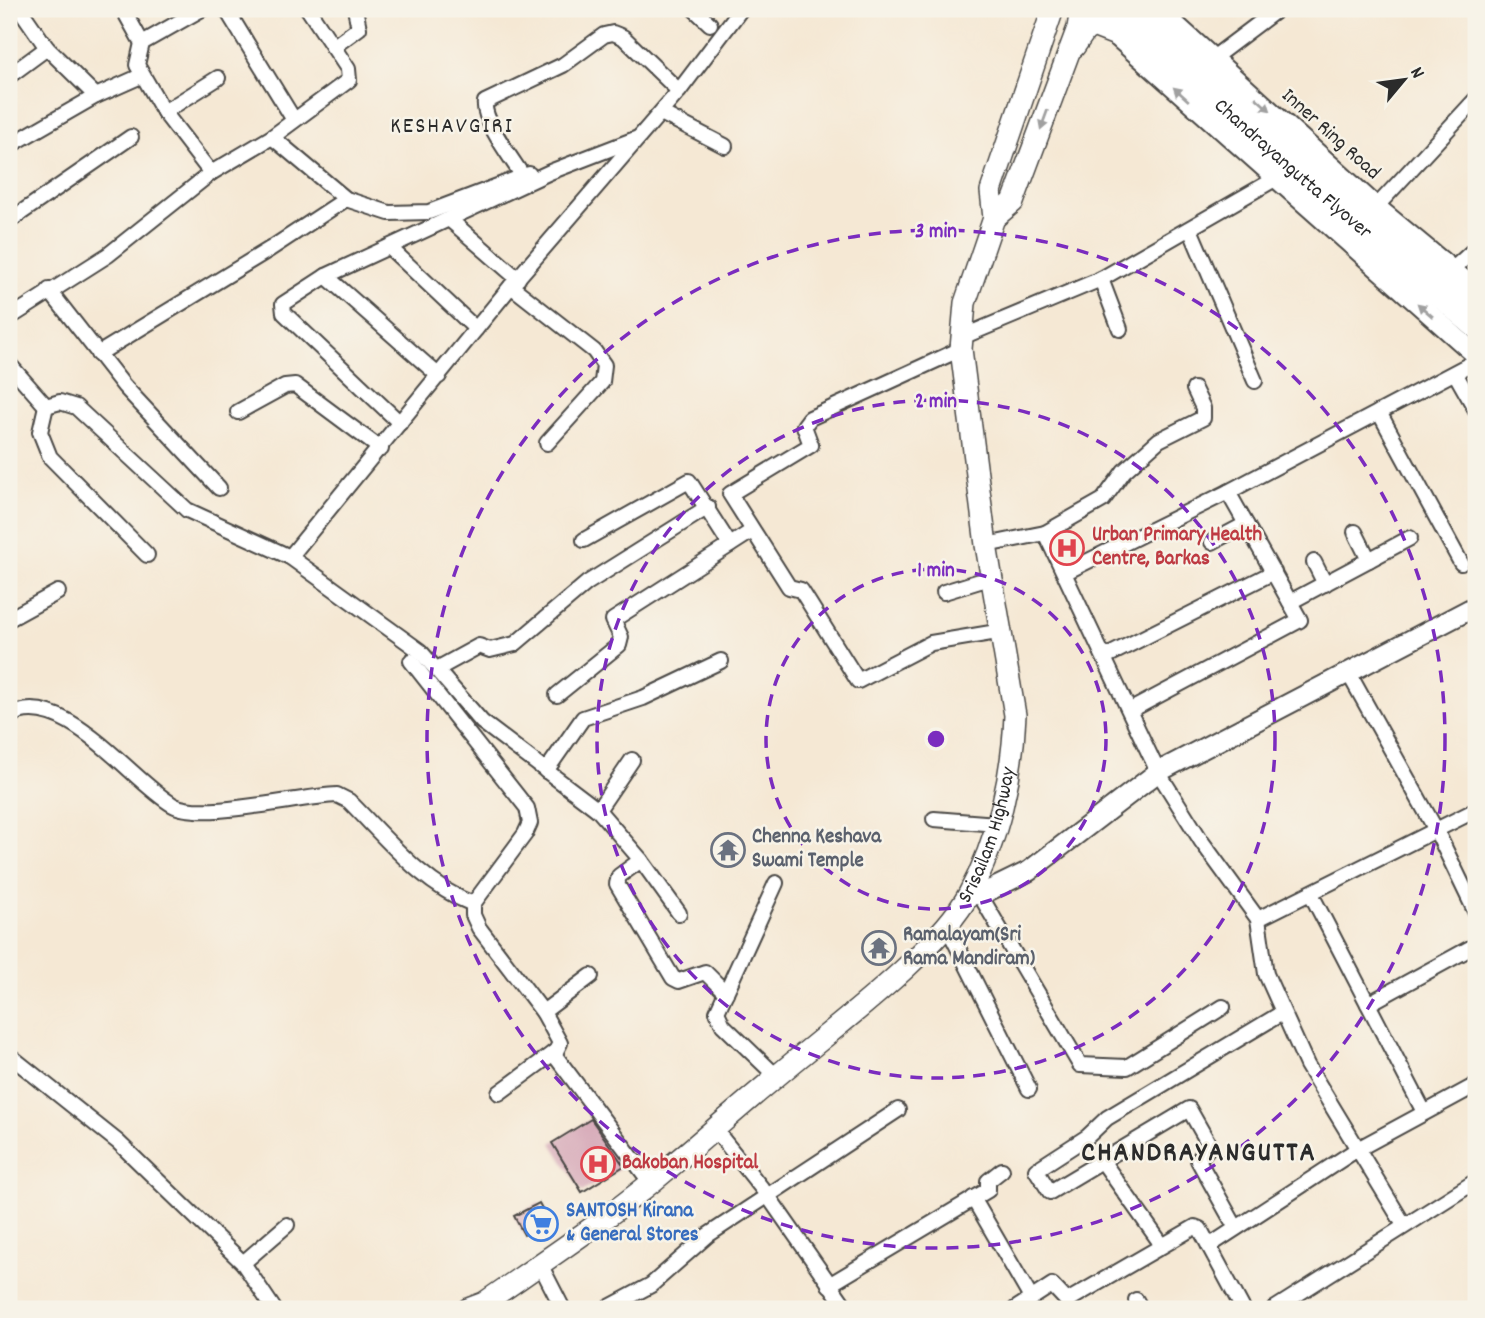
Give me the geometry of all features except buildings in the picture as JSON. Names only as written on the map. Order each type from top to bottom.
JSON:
[{"type":"highway","points":[[1043,9],[1045,39]]},
{"type":"highway","points":[[993,218],[991,191],[1045,39],[1053,9]]},
{"type":"highway","points":[[993,218],[1013,202],[1077,28],[1081,9]]},
{"type":"highway","name":"Chandrayangutta Flyover","points":[[1110,9],[1314,191],[1476,328]]},
{"type":"highway","name":"Chandrayangutta Flyover","points":[[1133,9],[1324,180],[1476,306]]},
{"type":"highway","points":[[1062,70],[1087,29],[1096,26],[1116,35]]},
{"type":"highway","name":"Srisailam Highway","points":[[480,1307],[651,1182],[713,1127],[860,1008],[947,926],[975,895],[997,824],[1014,737],[1015,715],[1003,631],[986,545],[961,343],[965,303],[993,218]]},
{"type":"main road","points":[[1086,9],[1476,355]]},
{"type":"main road","name":"Inner Ring Road","points":[[1158,9],[1376,207],[1476,290]]},
{"type":"main road","points":[[975,895],[1029,871],[1158,772],[1476,606]]},
{"type":"street","points":[[20,9],[47,47],[96,96]]},
{"type":"street","points":[[123,9],[142,43],[137,65],[141,76],[211,173]]},
{"type":"street","points":[[142,43],[202,9]]},
{"type":"street","points":[[226,9],[293,120]]},
{"type":"street","points":[[9,318],[49,290],[108,255],[211,173],[272,137],[349,80],[348,69],[309,9]]},
{"type":"street","points":[[333,47],[359,28],[355,9]]},
{"type":"street","points":[[694,9],[710,24]]},
{"type":"street","points":[[290,557],[514,283],[661,113],[741,9]]},
{"type":"street","points":[[1213,58],[1278,9]]},
{"type":"street","points":[[522,175],[491,124],[485,111],[485,102],[563,65],[604,34],[613,33],[623,37],[679,91]]},
{"type":"street","points":[[9,76],[47,47]]},
{"type":"street","points":[[9,146],[96,96],[141,76]]},
{"type":"street","points":[[164,111],[218,78]]},
{"type":"street","points":[[1376,207],[1476,99]]},
{"type":"street","points":[[661,113],[725,146]]},
{"type":"street","points":[[9,221],[131,136]]},
{"type":"street","points":[[272,137],[346,199],[389,213],[429,212],[522,175],[550,172]]},
{"type":"street","points":[[400,423],[284,313],[283,304],[326,276],[550,172],[639,138]]},
{"type":"street","points":[[1003,631],[931,643],[858,681],[801,590],[789,587],[730,494],[811,445],[804,426],[810,418],[961,343],[1101,279],[1275,179]]},
{"type":"street","points":[[98,354],[271,249],[346,199]]},
{"type":"street","points":[[449,219],[514,283],[594,351],[604,365],[602,382],[547,443]]},
{"type":"street","points":[[1190,229],[1255,381]]},
{"type":"street","points":[[389,247],[476,329]]},
{"type":"street","points":[[1452,270],[1476,248]]},
{"type":"street","points":[[326,276],[439,376]]},
{"type":"street","points":[[1101,279],[1119,329]]},
{"type":"street","points":[[49,290],[98,354],[219,488]]},
{"type":"street","points":[[1066,572],[1228,492],[1476,361]]},
{"type":"street","points":[[9,364],[46,407]]},
{"type":"street","points":[[1455,373],[1476,410]]},
{"type":"street","points":[[238,412],[285,386],[295,385],[381,449]]},
{"type":"street","points":[[986,545],[1045,533],[1103,499],[1124,471],[1159,440],[1203,418],[1203,408],[1194,389]]},
{"type":"street","points":[[46,407],[60,402],[76,407],[187,510],[290,557],[420,650],[482,722],[597,810],[641,860],[679,913]]},
{"type":"street","points":[[46,407],[40,432],[50,457],[147,555]]},
{"type":"street","points":[[1379,412],[1461,563]]},
{"type":"street","points":[[584,540],[689,481],[730,545]]},
{"type":"street","points":[[1130,710],[1298,622],[1274,572],[1228,492]]},
{"type":"street","points":[[438,669],[479,646],[490,650],[515,644],[587,583],[708,507]]},
{"type":"street","points":[[1212,542],[1246,524]]},
{"type":"street","points":[[557,695],[619,645],[621,637],[613,620],[752,531]]},
{"type":"street","points":[[1354,532],[1369,559]]},
{"type":"street","points":[[1045,533],[1066,572],[1158,772],[1202,842],[1258,919],[1266,974],[1282,1013],[1356,1150],[1404,1226]]},
{"type":"street","points":[[1290,603],[1410,538]]},
{"type":"street","points":[[1314,562],[1325,584]]},
{"type":"street","points":[[1105,657],[1274,572]]},
{"type":"street","points":[[944,592],[993,577]]},
{"type":"street","points":[[9,619],[58,592]]},
{"type":"street","points":[[411,661],[527,808],[530,823],[525,834],[473,904],[473,915],[479,928],[543,1012],[560,1043],[553,1053],[499,1093]]},
{"type":"street","points":[[546,771],[583,718],[643,698],[721,661]]},
{"type":"street","points":[[1348,672],[1436,830],[1476,913]]},
{"type":"street","points":[[9,716],[26,708],[50,713],[101,744],[176,807],[214,810],[337,795],[349,801],[406,858],[438,884],[455,897],[473,904]]},
{"type":"street","points":[[597,810],[632,760]]},
{"type":"street","points":[[1258,919],[1476,810]]},
{"type":"street","points":[[934,819],[997,824]]},
{"type":"street","points":[[641,860],[619,876],[617,884],[673,978],[679,981],[705,972],[726,993]]},
{"type":"street","points":[[776,883],[717,1012],[719,1020],[776,1076]]},
{"type":"street","points":[[1311,894],[1424,1112]]},
{"type":"street","points":[[975,895],[1080,1065],[1127,1067],[1223,1007]]},
{"type":"street","points":[[947,926],[1030,1089]]},
{"type":"street","points":[[1368,1004],[1476,945]]},
{"type":"street","points":[[543,1012],[591,976]]},
{"type":"street","points":[[1236,1228],[1198,1160],[1210,1146],[1189,1110],[1050,1192],[1036,1171],[1087,1137],[1107,1118],[1282,1013]]},
{"type":"street","points":[[553,1053],[651,1182]]},
{"type":"street","points":[[9,1055],[118,1142],[243,1263],[274,1309]]},
{"type":"street","points":[[1209,1246],[1356,1150],[1476,1085]]},
{"type":"street","points":[[606,1309],[651,1284],[708,1235],[898,1110]]},
{"type":"street","points":[[713,1127],[768,1196],[848,1309]]},
{"type":"street","points":[[1102,1163],[1161,1245]]},
{"type":"street","points":[[829,1285],[988,1190],[988,1181],[1002,1170]]},
{"type":"street","points":[[1273,1309],[1476,1181]]},
{"type":"street","points":[[973,1198],[1031,1298]]},
{"type":"street","points":[[243,1263],[287,1225]]},
{"type":"street","points":[[1017,1309],[1052,1286],[1065,1301],[1077,1303],[1161,1245],[1198,1227],[1243,1309]]},
{"type":"street","points":[[540,1264],[563,1309]]},
{"type":"place","name":"Urban Primary Health Centre, Barkas","points":[[1067,548]]},
{"type":"place","name":"Chenna Keshava Swami Temple","points":[[728,850]]},
{"type":"place","name":"Ramalayam(Sri Rama Mandiram)","points":[[879,948]]},
{"type":"place","name":"Bakoban Hospital","points":[[598,1164]]},
{"type":"place","name":"SANTOSH Kirana & General Stores","points":[[541,1224]]},
{"type":"district","name":"KESHAVGIRI","points":[[452,127]]},
{"type":"district","name":"CHANDRAYANGUTTA","points":[[1199,1155]]}]
